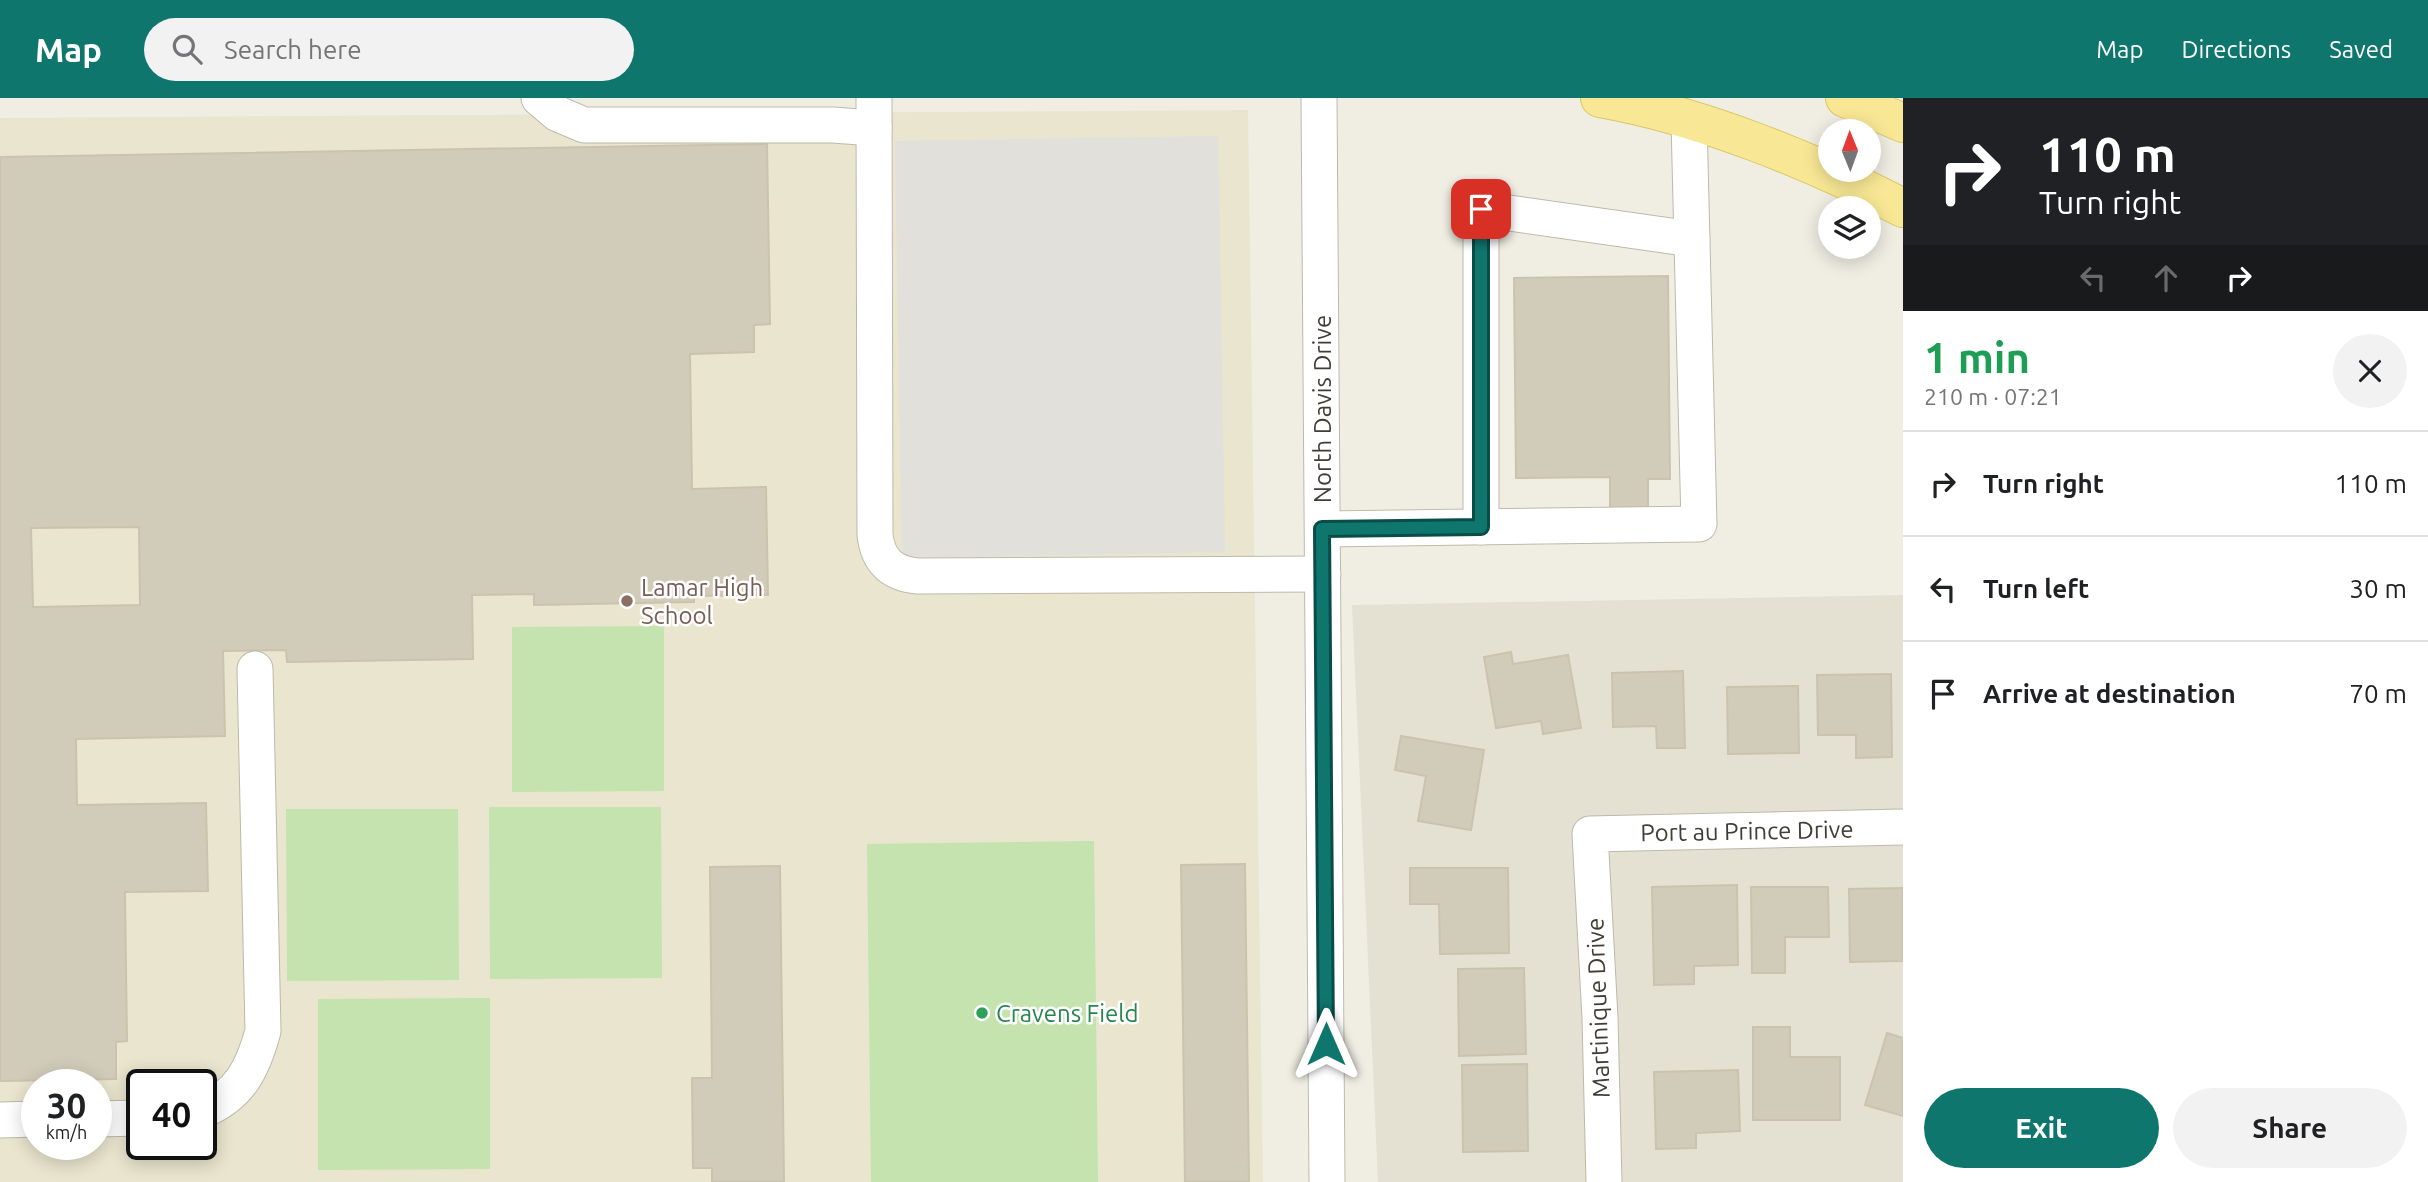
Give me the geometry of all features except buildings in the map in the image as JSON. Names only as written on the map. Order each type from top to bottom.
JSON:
[{"type":"main road","points":[[1601,98],[1716,128],[1843,177],[1903,208]]},
{"type":"main road","points":[[1845,98],[1903,123]]},
{"type":"street","points":[[539,98],[558,114],[584,125],[833,125],[874,113],[875,535],[876,548],[882,561],[892,570],[904,575],[918,576],[1323,574]]},
{"type":"street","name":"North Davis Drive","points":[[1319,98],[1327,1182]]},
{"type":"street","points":[[1322,529],[1699,524],[1689,121]]},
{"type":"street","points":[[1481,527],[1481,209],[1692,239]]},
{"type":"street","points":[[217,1104],[239,1086],[255,1060],[263,1031],[254,668]]},
{"type":"street","name":"Port au Prince Drive","points":[[1590,834],[1903,827]]},
{"type":"street","name":"Martinique Drive","points":[[1590,834],[1600,1018],[1604,1182]]},
{"type":"street","points":[[0,1120],[21,1119]]},
{"type":"shaded area","name":"Lamar High School","points":[[1248,110],[1263,1182],[0,1182],[0,118]]},
{"type":"shaded area","points":[[1218,136],[1225,552],[902,558],[895,141]]},
{"type":"shaded area","points":[[1903,595],[1903,1182],[1378,1182],[1352,605]]},
{"type":"green space","points":[[664,626],[664,791],[512,792],[512,627]]},
{"type":"green space","points":[[489,807],[661,807],[662,978],[490,979]]},
{"type":"green space","points":[[286,809],[458,809],[459,980],[287,981]]},
{"type":"green space","name":"Cravens Field","points":[[1094,841],[1098,1182],[871,1182],[867,844]]},
{"type":"green space","points":[[490,998],[490,1169],[318,1170],[318,999]]},
{"type":"place","name":"Lamar High School","points":[[627,601]]},
{"type":"place","name":"Cravens Field","points":[[982,1013]]},
{"type":"route","points":[[1326,1044],[1322,529],[1481,527],[1481,209]]}]
